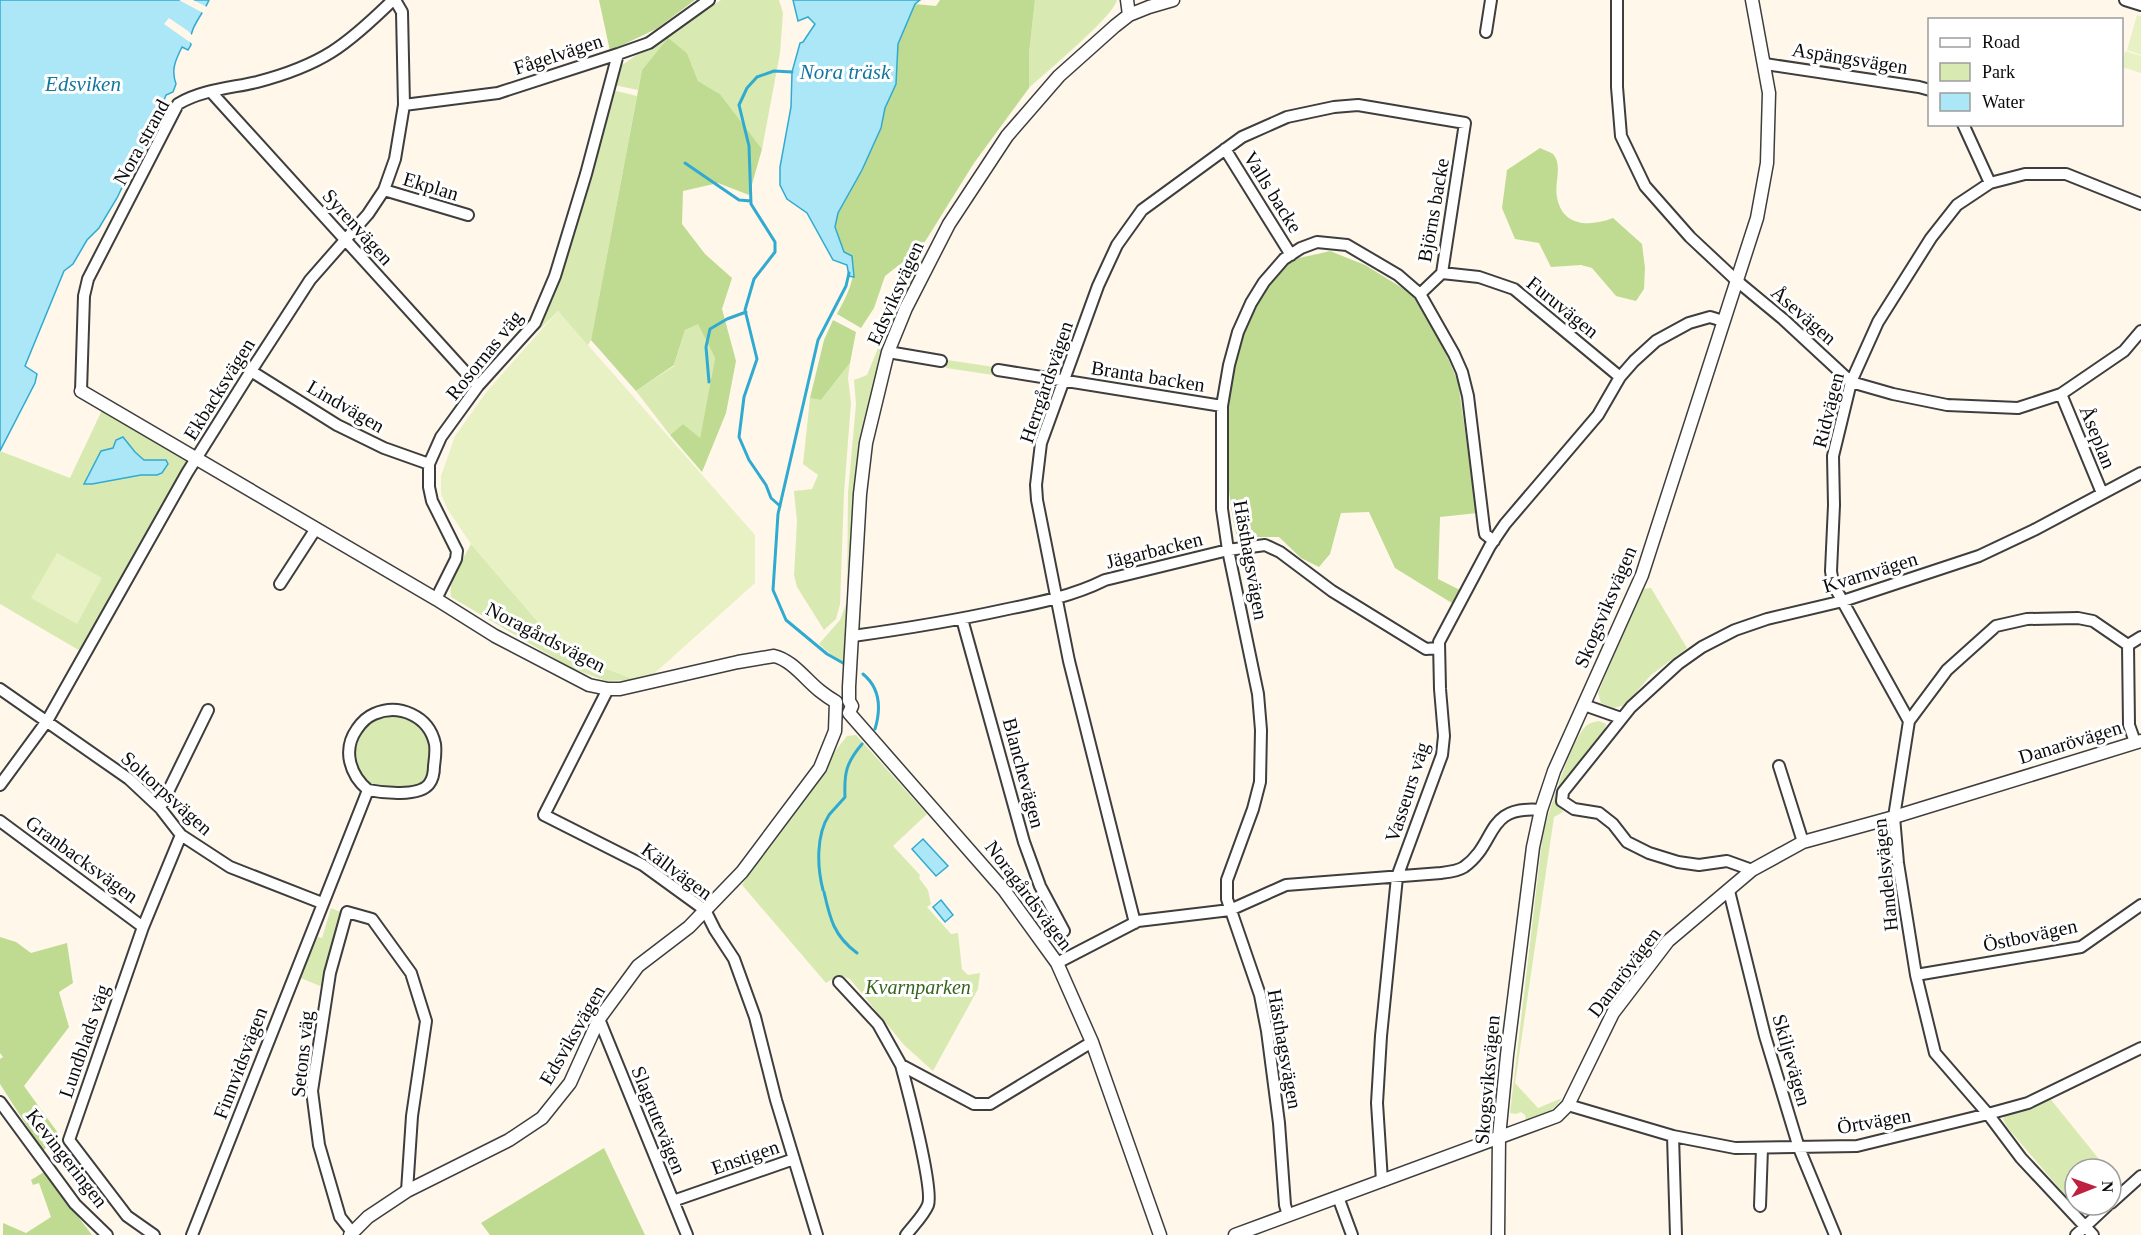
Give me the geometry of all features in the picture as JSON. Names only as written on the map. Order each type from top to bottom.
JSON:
[{"type":"street","name":"Nora strand","points":[[81,391],[84,296],[88,279],[178,104],[194,95],[212,93],[292,72],[318,62],[359,33],[394,0]]},
{"type":"street","name":"Ekbacksvägen","points":[[0,785],[47,721],[196,459],[250,370],[310,280],[368,214],[384,190],[394,159],[404,105],[402,12],[394,0]]},
{"type":"street","name":"Fågelvägen","points":[[404,105],[498,93],[618,54],[649,43],[710,0]]},
{"type":"street","points":[[1127,0],[1129,15]]},
{"type":"street","name":"Edsviksvägen","points":[[351,1233],[368,1217],[407,1191],[509,1140],[542,1118],[570,1083],[598,1019],[638,966],[689,927],[742,872],[820,768],[836,731],[843,707],[853,636],[866,442],[888,352],[927,264],[968,194],[1007,136],[1059,76],[1129,15],[1173,0]]},
{"type":"street","points":[[1486,32],[1491,0]]},
{"type":"street","name":"Åsevägen","points":[[1617,0],[1617,87],[1621,136],[1645,186],[1690,237],[1851,382],[1893,394],[1947,405],[2018,408],[2061,394],[2124,351],[2141,331]]},
{"type":"street","name":"Skogsviksvägen","points":[[1498,1235],[1499,1137],[1507,1055],[1531,858],[1541,810],[1554,771],[1642,575],[1757,218],[1767,163],[1769,93],[1752,0]]},
{"type":"street","points":[[2125,0],[2141,5]]},
{"type":"street","name":"Rosornas väg","points":[[436,600],[456,559],[457,551],[432,501],[429,487],[429,464],[441,437],[478,386],[535,323],[555,276],[586,174],[618,54]]},
{"type":"street","name":"Aspängsvägen","points":[[1764,64],[1928,90]]},
{"type":"street","name":"Syrenvägen","points":[[212,93],[478,386]]},
{"type":"street","name":"Herrgårdsvägen","points":[[1135,922],[1069,661],[1038,513],[1036,485],[1041,443],[1099,282],[1117,245],[1142,210],[1242,137],[1287,117],[1334,107],[1358,105],[1466,123]]},
{"type":"street","name":"Björns backe","points":[[1420,294],[1442,273],[1466,123]]},
{"type":"street","points":[[1964,126],[1990,183]]},
{"type":"street","name":"Valls backe","points":[[1225,149],[1291,255]]},
{"type":"street","name":"Ridvägen","points":[[1909,721],[1833,584],[1831,573],[1834,505],[1833,456],[1851,382],[1878,322],[1931,238],[1957,205],[1990,183],[2025,174],[2066,174],[2141,204]]},
{"type":"street","name":"Ekplan","points":[[384,190],[468,215]]},
{"type":"street","name":"Hästhagsvägen","points":[[1288,1215],[1285,1205],[1277,1099],[1267,1031],[1260,995],[1227,899],[1227,880],[1253,809],[1260,782],[1261,730],[1258,694],[1228,550],[1222,509],[1222,406],[1238,332],[1264,282],[1284,259],[1300,248],[1317,242],[1347,246],[1398,275],[1420,294],[1462,372],[1470,415],[1485,534],[1494,541]]},
{"type":"street","name":"Furuvägen","points":[[1442,273],[1479,277],[1514,289],[1620,377]]},
{"type":"street","name":"Vasseurs väg","points":[[1382,1181],[1377,1103],[1381,1036],[1397,877],[1442,755],[1444,736],[1439,642],[1505,524],[1598,415],[1620,377],[1634,361],[1656,341],[1689,323],[1710,317],[1723,321]]},
{"type":"street","points":[[888,352],[941,361]]},
{"type":"street","name":"Lindvägen","points":[[250,370],[338,424],[384,448],[429,464]]},
{"type":"street","name":"Branta backen","points":[[998,370],[1222,406]]},
{"type":"street","name":"Noragårdsvägen","points":[[81,391],[495,636],[589,685],[620,689],[774,656],[789,664],[819,691],[843,707],[1004,890],[1057,963],[1092,1042],[1160,1235]]},
{"type":"street","name":"Åseplan","points":[[2061,394],[2102,493]]},
{"type":"street","name":"Kvarnvägen","points":[[1752,870],[1727,861],[1699,865],[1648,853],[1628,842],[1613,824],[1599,813],[1574,809],[1562,801],[1563,792],[1621,718],[1651,687],[1702,647],[1726,634],[1767,619],[1843,601],[1979,556],[2034,530],[2141,473]]},
{"type":"street","points":[[280,584],[315,530]]},
{"type":"street","name":"Jägarbacken","points":[[853,636],[962,619],[1057,599],[1105,580],[1228,550],[1265,545],[1280,552],[1332,591],[1426,649],[1438,648]]},
{"type":"street","name":"Handelsvägen","points":[[2093,1235],[2080,1231],[1988,1114],[1935,1053],[1916,975],[1898,863],[1894,817],[1909,721],[1947,670],[1996,626],[2027,619],[2078,618],[2093,621],[2127,645]]},
{"type":"street","name":"Blanchevägen","points":[[962,619],[1024,842],[1040,886],[1064,931]]},
{"type":"street","points":[[2138,741],[2129,725],[2127,645],[2141,637]]},
{"type":"street","name":"Soltorpsvägen","points":[[0,689],[129,779],[160,808],[181,835],[230,867],[322,903]]},
{"type":"street","name":"Källvägen","points":[[608,689],[544,815],[644,865],[705,910],[734,959],[755,1017],[776,1100],[817,1235]]},
{"type":"street","points":[[1584,705],[1621,718]]},
{"type":"street","points":[[160,808],[208,710]]},
{"type":"street","points":[[394,710],[415,716],[427,725],[436,748],[433,776],[429,784],[421,791],[385,793],[368,790],[355,776],[351,765],[350,744],[354,734],[366,719],[373,714],[394,710]]},
{"type":"street","name":"Danarövägen","points":[[1240,1234],[1557,1116],[1568,1105],[1613,1013],[1668,941],[1752,870],[1803,842],[1894,817],[2138,741]]},
{"type":"street","points":[[1779,766],[1803,842]]},
{"type":"street","name":"Finnvidsvägen","points":[[192,1235],[368,790]]},
{"type":"street","points":[[1057,963],[1135,922],[1230,910],[1286,885],[1442,873],[1462,869],[1503,817],[1523,809],[1541,810]]},
{"type":"street","name":"Granbacksvägen","points":[[0,821],[143,927]]},
{"type":"street","name":"Lundblads väg","points":[[154,1235],[127,1216],[69,1140],[143,927],[181,835]]},
{"type":"street","name":"Skiljevägen","points":[[1729,891],[1765,1036],[1799,1148],[1835,1235]]},
{"type":"street","name":"Östbovägen","points":[[1916,975],[2081,947],[2141,905]]},
{"type":"street","name":"Setons väg","points":[[351,1233],[340,1217],[319,1145],[312,1091],[330,973],[347,912],[372,919],[411,973],[426,1021],[412,1116],[407,1191]]},
{"type":"street","points":[[839,982],[878,1023],[901,1065],[917,1130],[928,1192],[928,1204],[906,1235]]},
{"type":"street","name":"Slagrutevägen","points":[[598,1019],[687,1235]]},
{"type":"street","points":[[901,1065],[974,1104],[990,1104],[1092,1042]]},
{"type":"street","name":"Örtvägen","points":[[1568,1105],[1673,1136],[1736,1148],[1857,1146],[2028,1103],[2141,1048]]},
{"type":"street","name":"Kevingeringen","points":[[0,1101],[75,1204],[107,1235]]},
{"type":"street","points":[[1673,1136],[1676,1235]]},
{"type":"street","points":[[1760,1206],[1762,1148]]},
{"type":"street","name":"Enstigen","points":[[673,1201],[794,1159]]},
{"type":"street","points":[[2123,1192],[2141,1176]]},
{"type":"street","points":[[1338,1197],[1352,1235]]},
{"type":"street","points":[[2080,1231],[2096,1217]]},
{"type":"green space","points":[[599,0],[695,0],[656,29],[610,51]]},
{"type":"green space","points":[[721,0],[779,0],[783,13],[780,53],[762,149],[720,94],[698,81],[687,53],[668,39],[642,70],[638,90],[614,85],[622,65],[657,41],[668,38]]},
{"type":"green space","points":[[940,0],[1035,0],[1029,53],[1029,88],[974,163],[921,248],[885,276],[874,308],[861,328],[837,314],[850,286],[853,272],[852,256],[844,252],[835,227],[838,213],[862,170],[881,128],[885,108],[896,84],[898,45],[915,4],[936,6]]},
{"type":"green space","points":[[1035,0],[1117,0],[1113,8],[1092,31],[1029,88],[1029,53]]},
{"type":"green space","points":[[2137,15],[2141,16],[2141,55],[2127,50]]},
{"type":"green space","points":[[668,38],[687,53],[698,81],[720,94],[762,149],[749,195],[718,183],[683,191],[682,224],[705,254],[732,278],[722,309],[736,361],[726,413],[702,472],[670,435],[683,424],[700,438],[715,358],[698,324],[685,330],[674,365],[636,391],[591,340],[642,70]]},
{"type":"green space","points":[[2125,51],[2141,56],[2141,73],[2123,67]]},
{"type":"green space","points":[[612,90],[637,96],[591,340],[587,346],[558,311],[538,331],[537,329],[547,311],[570,244]]},
{"type":"green space","points":[[1540,148],[1553,154],[1556,158],[1557,197],[1565,214],[1578,222],[1586,223],[1613,218],[1642,244],[1645,268],[1644,289],[1636,301],[1616,296],[1592,268],[1581,265],[1551,267],[1539,243],[1515,239],[1502,208],[1507,170]]},
{"type":"green space","points":[[929,249],[886,343],[860,441],[855,483],[851,599],[847,600],[848,493],[856,404],[854,380],[867,375],[890,319],[885,310]]},
{"type":"green space","points":[[1330,251],[1365,265],[1412,294],[1444,349],[1458,382],[1477,513],[1440,517],[1438,579],[1462,591],[1455,605],[1395,568],[1369,512],[1341,513],[1330,554],[1319,567],[1301,558],[1279,537],[1237,537],[1228,482],[1227,425],[1230,396],[1241,341],[1259,294],[1266,281],[1276,270],[1290,261]]},
{"type":"green space","points":[[558,311],[755,535],[755,583],[647,680],[636,680],[586,661],[556,643],[471,544],[448,510],[441,494],[441,476],[455,436],[488,390]]},
{"type":"green space","points":[[833,320],[856,332],[850,363],[821,400],[810,398],[824,340]]},
{"type":"green space","points":[[698,323],[715,358],[700,439],[683,424],[670,435],[636,391],[674,366],[685,330]]},
{"type":"green space","points":[[947,360],[994,367],[993,375],[946,368]]},
{"type":"green space","points":[[850,363],[848,378],[851,403],[844,493],[840,604],[836,619],[824,630],[797,587],[794,575],[797,521],[794,491],[812,489],[818,475],[803,464],[810,398],[821,400]]},
{"type":"green space","points":[[103,408],[183,455],[187,464],[140,543],[82,652],[0,604],[0,451],[70,478]]},
{"type":"green space","points":[[471,544],[556,643],[586,661],[636,680],[606,681],[571,668],[451,597],[454,577]]},
{"type":"green space","points":[[57,553],[102,578],[77,624],[31,598]]},
{"type":"green space","points":[[1651,588],[1687,648],[1651,675],[1625,705],[1614,708],[1601,703],[1598,693],[1642,589]]},
{"type":"green space","points":[[846,604],[850,604],[846,668],[819,644],[840,620]]},
{"type":"green space","points":[[383,715],[403,715],[418,723],[426,732],[431,747],[429,771],[422,783],[415,786],[386,789],[373,787],[364,781],[359,772],[355,750],[358,739],[370,721]]},
{"type":"green space","points":[[1599,721],[1606,724],[1604,732],[1562,782],[1560,790],[1559,801],[1563,812],[1554,817],[1515,1083],[1538,1108],[1562,1098],[1547,1114],[1526,1122],[1525,1115],[1521,1112],[1510,1113],[1543,833],[1561,777],[1580,734],[1590,723]]},
{"type":"green space","name":"Kvarnparken","points":[[856,735],[927,814],[893,846],[920,875],[919,878],[928,890],[931,904],[927,907],[951,934],[958,933],[962,969],[968,975],[980,973],[978,989],[933,1071],[904,1045],[850,979],[839,975],[826,983],[742,885],[792,806],[847,736]]},
{"type":"green space","points":[[331,908],[343,913],[325,988],[298,977],[318,937],[322,938]]},
{"type":"green space","points":[[0,937],[16,942],[31,953],[67,943],[73,983],[59,992],[69,1027],[24,1086],[58,1133],[43,1151],[0,1084],[0,1059],[3,1057],[0,1053]]},
{"type":"green space","points":[[2048,1096],[2097,1157],[2063,1157],[2063,1193],[2007,1127],[2003,1119],[2006,1115]]},
{"type":"green space","points":[[604,1148],[645,1235],[490,1235],[481,1223]]},
{"type":"green space","points":[[44,1172],[92,1235],[3,1235],[3,1223],[26,1233],[51,1217],[39,1183],[33,1185],[31,1180]]},
{"type":"water","name":"Edsviken","points":[[0,0],[209,0],[191,33],[191,45],[188,50],[182,47],[174,66],[176,84],[173,92],[166,95],[132,170],[99,228],[87,240],[73,264],[64,271],[25,366],[37,374],[35,383],[0,451]]},
{"type":"water","name":"Nora träsk","points":[[793,0],[920,0],[915,4],[898,44],[896,84],[885,108],[881,128],[862,170],[838,213],[835,227],[844,252],[852,256],[854,277],[849,276],[847,265],[833,260],[807,213],[787,199],[780,185],[780,167],[791,107],[792,72],[800,43],[815,24],[808,17],[798,21]]},
{"type":"water","points":[[123,437],[144,460],[166,460],[168,464],[162,473],[84,484],[101,451],[113,448],[116,440]]},
{"type":"water","points":[[923,839],[948,866],[936,876],[912,849]]},
{"type":"water","points":[[941,900],[953,915],[945,922],[933,907]]},
{"type":"pier","points":[[179,0],[193,0],[209,8],[205,14]]},
{"type":"pier","points":[[169,18],[194,37],[194,43],[164,24]]},
{"type":"waterway","points":[[780,506],[771,498],[766,485],[749,460],[739,437],[744,397],[757,359],[745,310],[754,279],[775,252],[775,242],[751,204],[749,146],[739,105],[747,88],[757,77],[774,71],[792,72]]},
{"type":"waterway","points":[[685,163],[739,200],[751,201]]},
{"type":"waterway","points":[[843,663],[827,654],[786,620],[773,590],[778,514],[818,340],[846,286],[849,273]]},
{"type":"waterway","points":[[709,382],[706,347],[710,329],[746,312]]},
{"type":"waterway","points":[[863,674],[873,686],[878,699],[875,729]]},
{"type":"waterway","points":[[823,890],[819,861],[822,832],[829,815],[845,797],[847,769],[852,757],[862,744]]},
{"type":"waterway","points":[[824,892],[834,926],[843,940],[857,953]]}]
